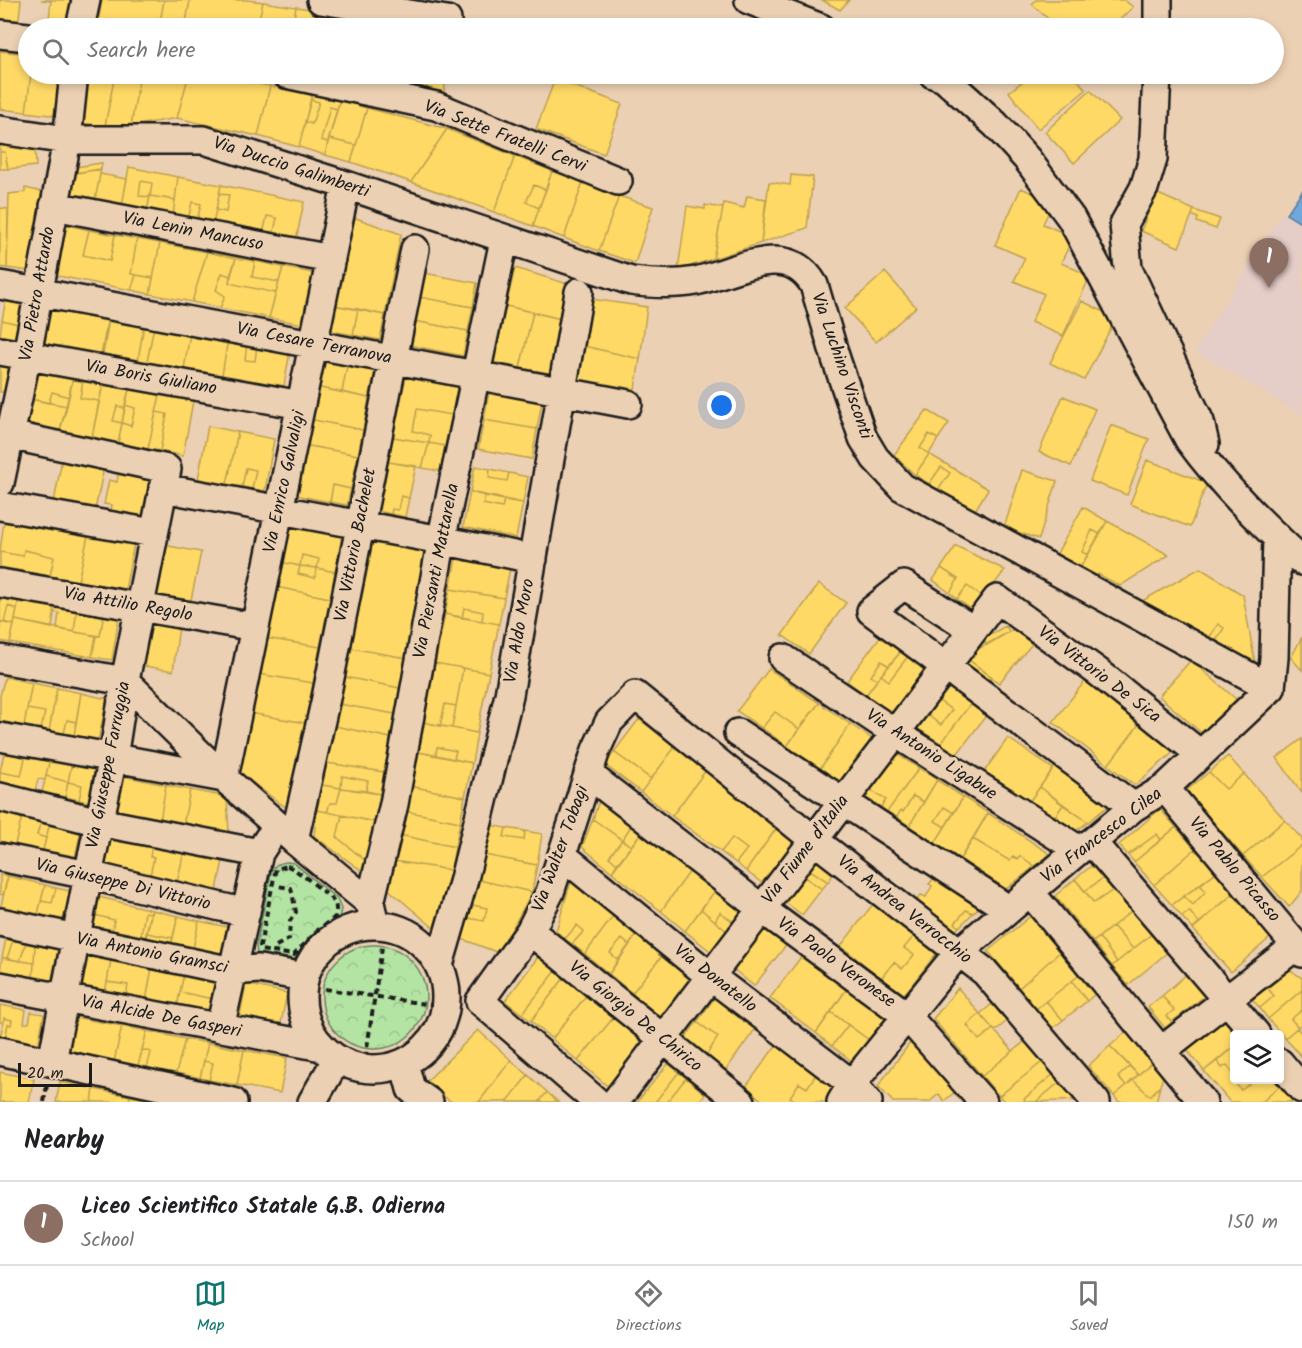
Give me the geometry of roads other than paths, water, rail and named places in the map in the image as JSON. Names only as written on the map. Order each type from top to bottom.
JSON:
[{"type":"street","points":[[82,18],[86,0]]},
{"type":"street","points":[[321,0],[434,18]]},
{"type":"street","points":[[749,0],[795,18]]},
{"type":"street","points":[[1158,0],[1158,18]]},
{"type":"street","points":[[0,34],[18,36]]},
{"type":"street","name":"Via Pietro Attardo","points":[[0,483],[5,434],[27,356],[37,292],[67,140],[73,84]]},
{"type":"street","name":"Via Sette Fratelli Cervi","points":[[333,84],[436,106],[618,181]]},
{"type":"street","points":[[951,84],[995,124],[1027,159],[1071,218],[1189,440],[1212,471],[1256,518],[1302,561]]},
{"type":"street","points":[[1157,84],[1153,159],[1144,188],[1124,224],[1128,269],[1200,422],[1212,471]]},
{"type":"street","name":"Via Duccio Galimberti","points":[[0,130],[67,140],[204,140],[346,185],[504,240]]},
{"type":"street","name":"Via Enrico Galvaligi","points":[[224,778],[346,185]]},
{"type":"street","name":"Via Lenin Mancuso","points":[[54,206],[331,259]]},
{"type":"street","name":"Via Piersanti Mattarella","points":[[377,918],[394,804],[441,540],[504,240]]},
{"type":"street","name":"Via Luchino Visconti","points":[[504,240],[612,276],[650,284],[696,281],[773,260],[783,260],[801,268],[814,285],[850,404],[863,438],[875,458],[902,487],[1271,688]]},
{"type":"street","name":"Via Vittorio Bachelet","points":[[220,1028],[246,913],[262,883],[259,854],[286,833],[326,698],[415,249]]},
{"type":"street","name":"Via Cesare Terranova","points":[[0,285],[628,404]]},
{"type":"street","name":"Via Aldo Moro","points":[[440,965],[463,883],[509,695],[579,292]]},
{"type":"street","name":"Via Boris Giuliano","points":[[0,351],[301,405]]},
{"type":"street","points":[[5,434],[280,510],[441,540],[532,560]]},
{"type":"street","name":"Via Giuseppe Farruggia","points":[[52,1062],[113,758],[125,681],[165,479]]},
{"type":"street","points":[[0,506],[153,533]]},
{"type":"street","points":[[1271,688],[1274,658],[1276,537]]},
{"type":"street","name":"Via Attilio Regolo","points":[[0,583],[255,627]]},
{"type":"street","points":[[972,630],[904,585],[871,611],[1134,807]]},
{"type":"street","name":"Via Fiume d'Italia","points":[[615,1102],[997,599]]},
{"type":"street","name":"Via Vittorio De Sica","points":[[997,599],[1098,672],[1200,754]]},
{"type":"street","name":"Via Antonio Ligabue","points":[[783,658],[894,732],[1086,846],[1252,1030]]},
{"type":"street","points":[[0,659],[125,681],[224,778],[377,918],[404,931],[425,945],[440,965],[446,987],[446,1003],[438,1032],[424,1050],[404,1063],[411,1089],[429,1102]]},
{"type":"street","name":"Via Francesco Cilea","points":[[854,1096],[906,1015],[958,953],[1008,909],[1134,807],[1165,788],[1271,688]]},
{"type":"street","name":"Via Walter Tobagi","points":[[480,1001],[530,931],[550,892],[596,750],[609,722],[635,695]]},
{"type":"street","name":"Via Andrea Verrocchio","points":[[635,695],[814,840],[985,972],[1096,1102]]},
{"type":"street","points":[[738,733],[1008,909]]},
{"type":"street","points":[[0,737],[224,778]]},
{"type":"street","name":"Via Paolo Veronese","points":[[588,774],[762,909],[906,1015],[983,1102]]},
{"type":"street","name":"Via Pablo Picasso","points":[[1165,788],[1299,949]]},
{"type":"street","points":[[0,797],[99,822],[259,854]]},
{"type":"street","name":"Via Donatello","points":[[562,855],[854,1096]]},
{"type":"street","name":"Via Giuseppe Di Vittorio","points":[[0,857],[88,875],[246,913]]},
{"type":"street","points":[[1029,892],[1203,1102]]},
{"type":"street","points":[[312,1102],[329,1053],[308,1026],[302,1002],[304,981],[315,955],[333,938],[350,927],[377,918]]},
{"type":"street","name":"Via Antonio Gramsci","points":[[0,922],[232,971],[263,960],[304,981]]},
{"type":"street","name":"Via Giorgio De Chirico","points":[[530,931],[741,1102]]},
{"type":"street","points":[[1161,1051],[1226,1000],[1299,949]]},
{"type":"street","name":"Via Alcide De Gasperi","points":[[0,986],[220,1028],[329,1053],[364,1068],[382,1069],[404,1063]]},
{"type":"street","points":[[446,1003],[480,1001],[597,1102]]},
{"type":"street","points":[[0,1052],[233,1102]]},
{"type":"street","points":[[1284,1068],[1302,1089]]},
{"type":"street","points":[[1174,1102],[1179,1074]]},
{"type":"place","name":"Liceo Scientifico Statale G.B. Odierna","points":[[1269,288]]}]
